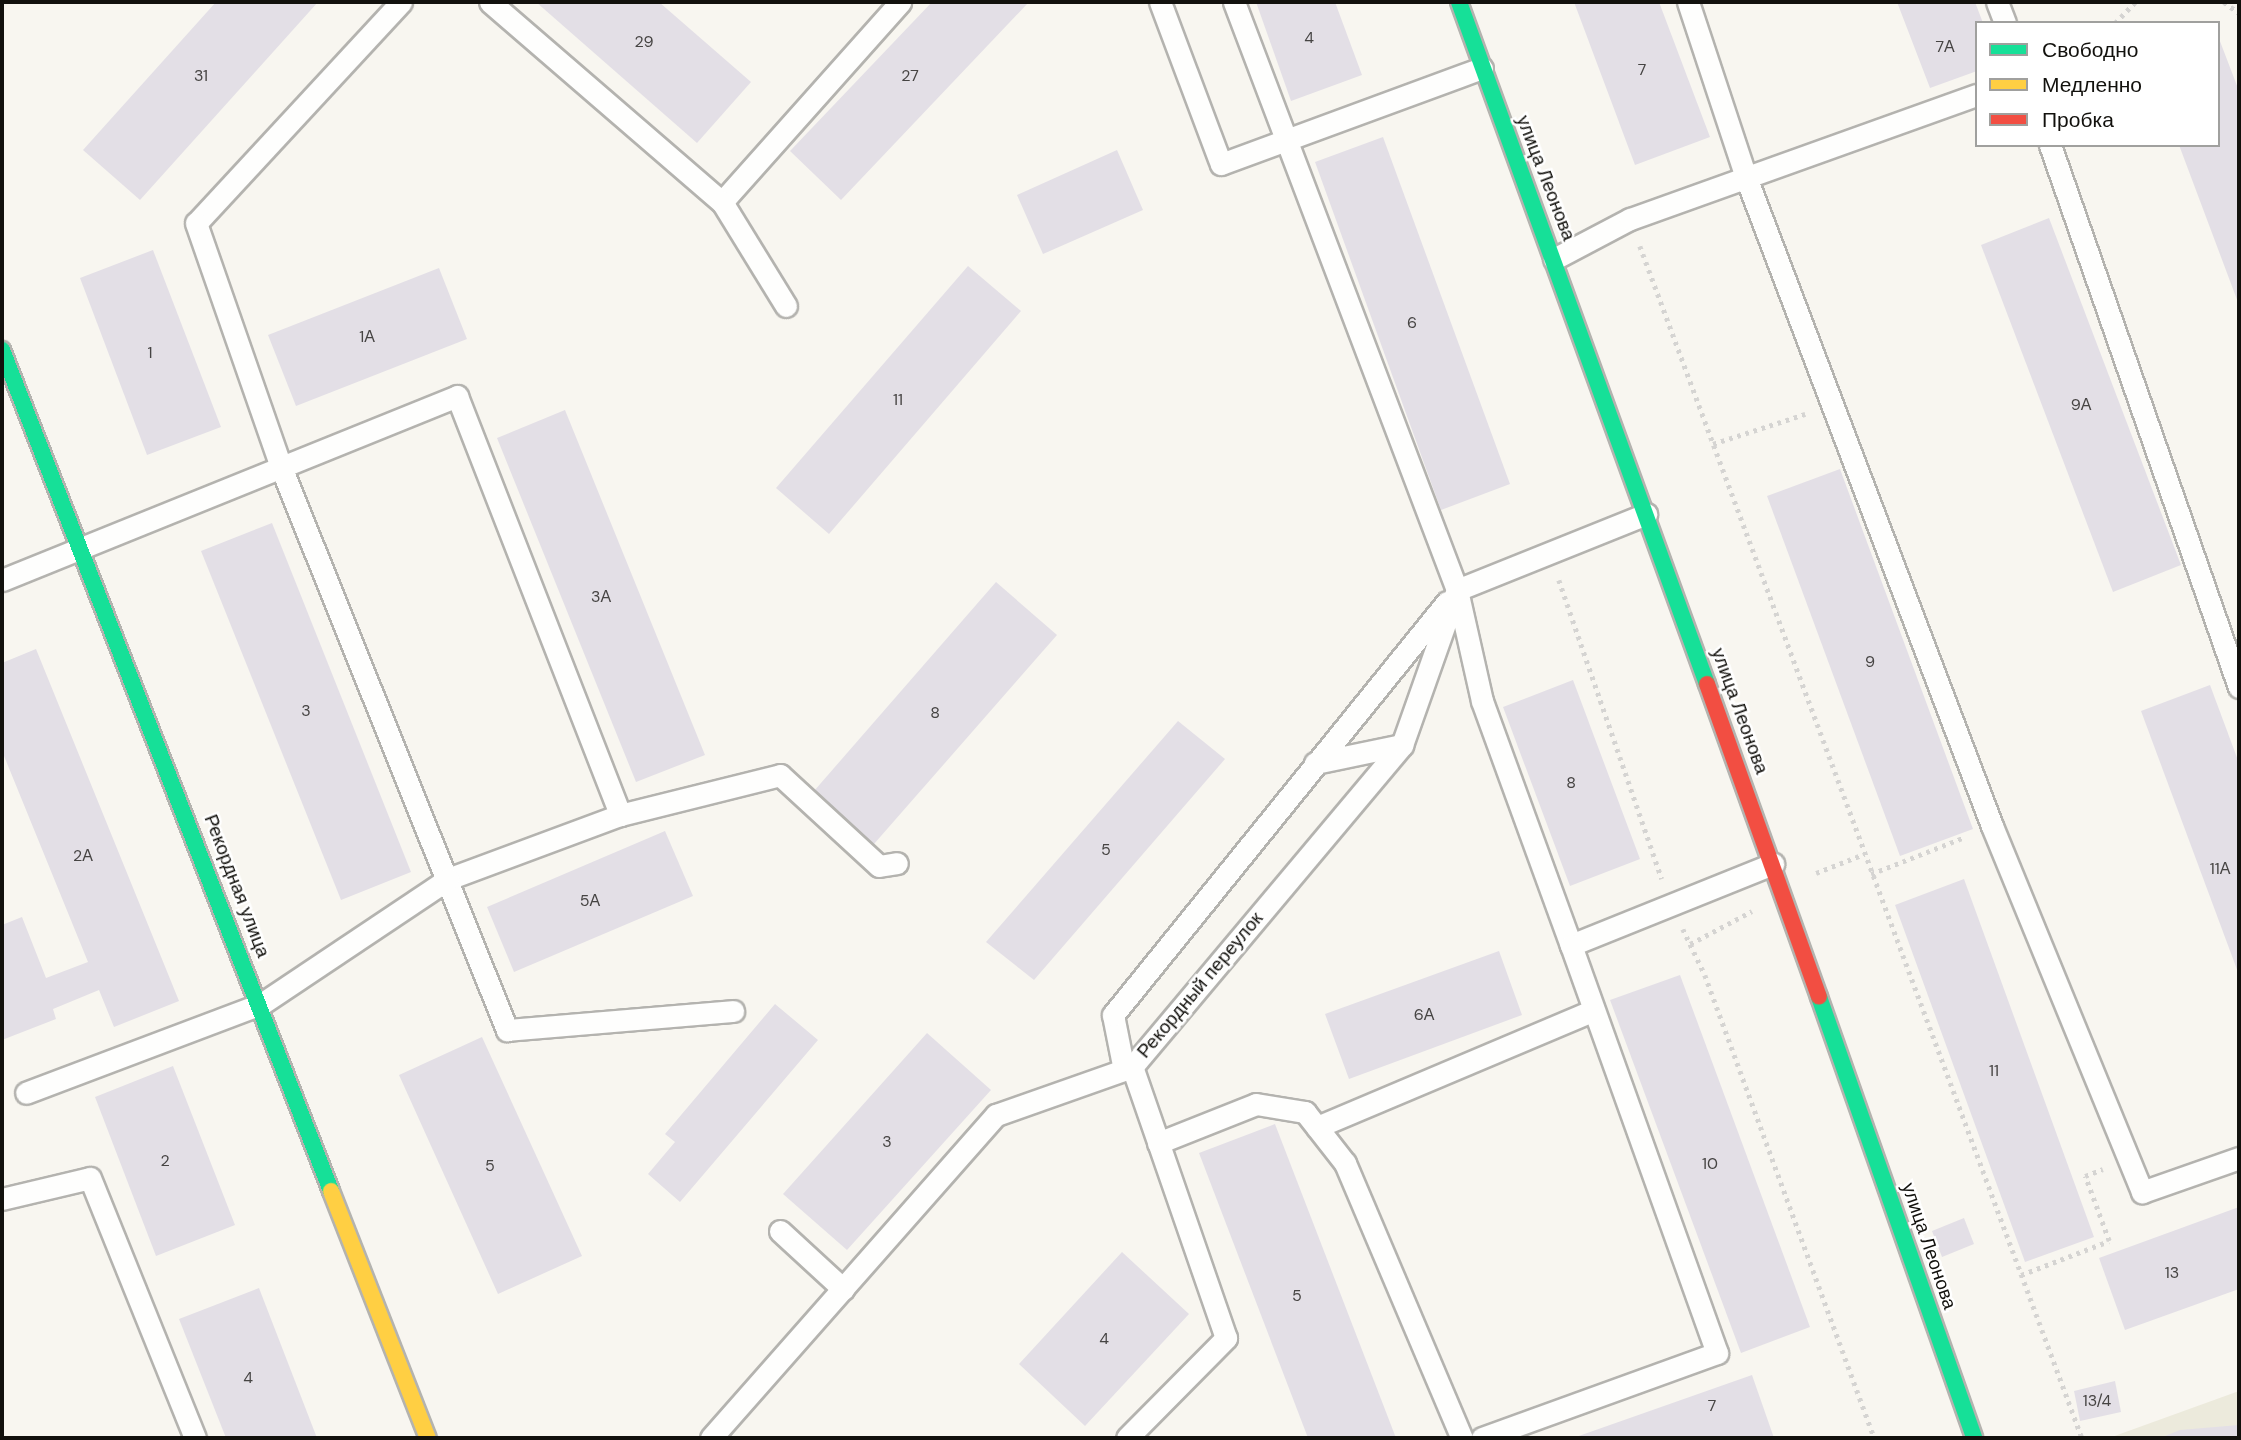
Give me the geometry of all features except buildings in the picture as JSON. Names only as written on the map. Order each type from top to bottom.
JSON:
[{"type":"street","name":"улица Леонова","points":[[1459,2],[1773,864],[1972,1438]]},
{"type":"street","name":"Рекордная улица","points":[[2,350],[261,1004],[428,1438]]},
{"type":"lane","points":[[401,2],[196,223],[281,467],[507,1030],[733,1012]]},
{"type":"lane","points":[[490,2],[722,202],[786,306]]},
{"type":"lane","points":[[722,202],[900,2]]},
{"type":"lane","points":[[1160,2],[1220,164],[1482,68]]},
{"type":"lane","points":[[1234,2],[1457,590],[1482,701],[1571,945],[1592,1011],[1631,1101],[1717,1353],[1482,1438]]},
{"type":"lane","points":[[1688,2],[1747,180],[1992,826],[2142,1192],[2239,1158]]},
{"type":"lane","points":[[1997,2],[2004,21]]},
{"type":"lane","points":[[1554,259],[1630,219],[1747,180],[1975,96]]},
{"type":"lane","points":[[2051,147],[2239,687]]},
{"type":"lane","points":[[2,580],[81,545],[457,396],[620,815]]},
{"type":"lane","points":[[1127,1438],[1226,1338],[1158,1143],[1128,1068],[1113,1014],[1457,590],[1646,514]]},
{"type":"lane","name":"Рекордный переулок","points":[[711,1438],[996,1115],[1128,1068],[1402,745],[1457,590]]},
{"type":"lane","points":[[1315,763],[1402,745]]},
{"type":"lane","points":[[26,1093],[261,1004],[448,879],[620,815],[780,775],[879,866],[897,863]]},
{"type":"lane","points":[[1571,945],[1773,864]]},
{"type":"lane","points":[[1317,1127],[1592,1011]]},
{"type":"lane","points":[[1158,1143],[1255,1104],[1305,1112],[1345,1163],[1462,1438]]},
{"type":"lane","points":[[2,1199],[90,1178],[195,1438]]},
{"type":"lane","points":[[780,1231],[843,1289]]},
{"type":"path","points":[[2117,21],[2135,2]]},
{"type":"path","points":[[2224,2],[2239,13]]},
{"type":"path","points":[[1630,219],[2082,1438]]},
{"type":"path","points":[[1713,444],[1833,405]]},
{"type":"path","points":[[1550,552],[1671,905],[1690,944],[1874,1438]]},
{"type":"path","points":[[1871,874],[1992,826]]},
{"type":"path","points":[[1690,944],[1735,923]]},
{"type":"path","points":[[2021,1275],[2109,1241],[2085,1176],[2130,1159]]},
{"type":"shaded area","points":[[2239,1391],[2239,1438],[2109,1438]]},
{"type":"traffic: fast","points":[[1459,2],[1707,684]]},
{"type":"traffic: fast","points":[[2,350],[331,1191]]},
{"type":"traffic: fast","points":[[1819,997],[1974,1438]]},
{"type":"traffic: slow","points":[[331,1191],[428,1438]]},
{"type":"traffic: jam","points":[[1707,684],[1819,997]]}]
